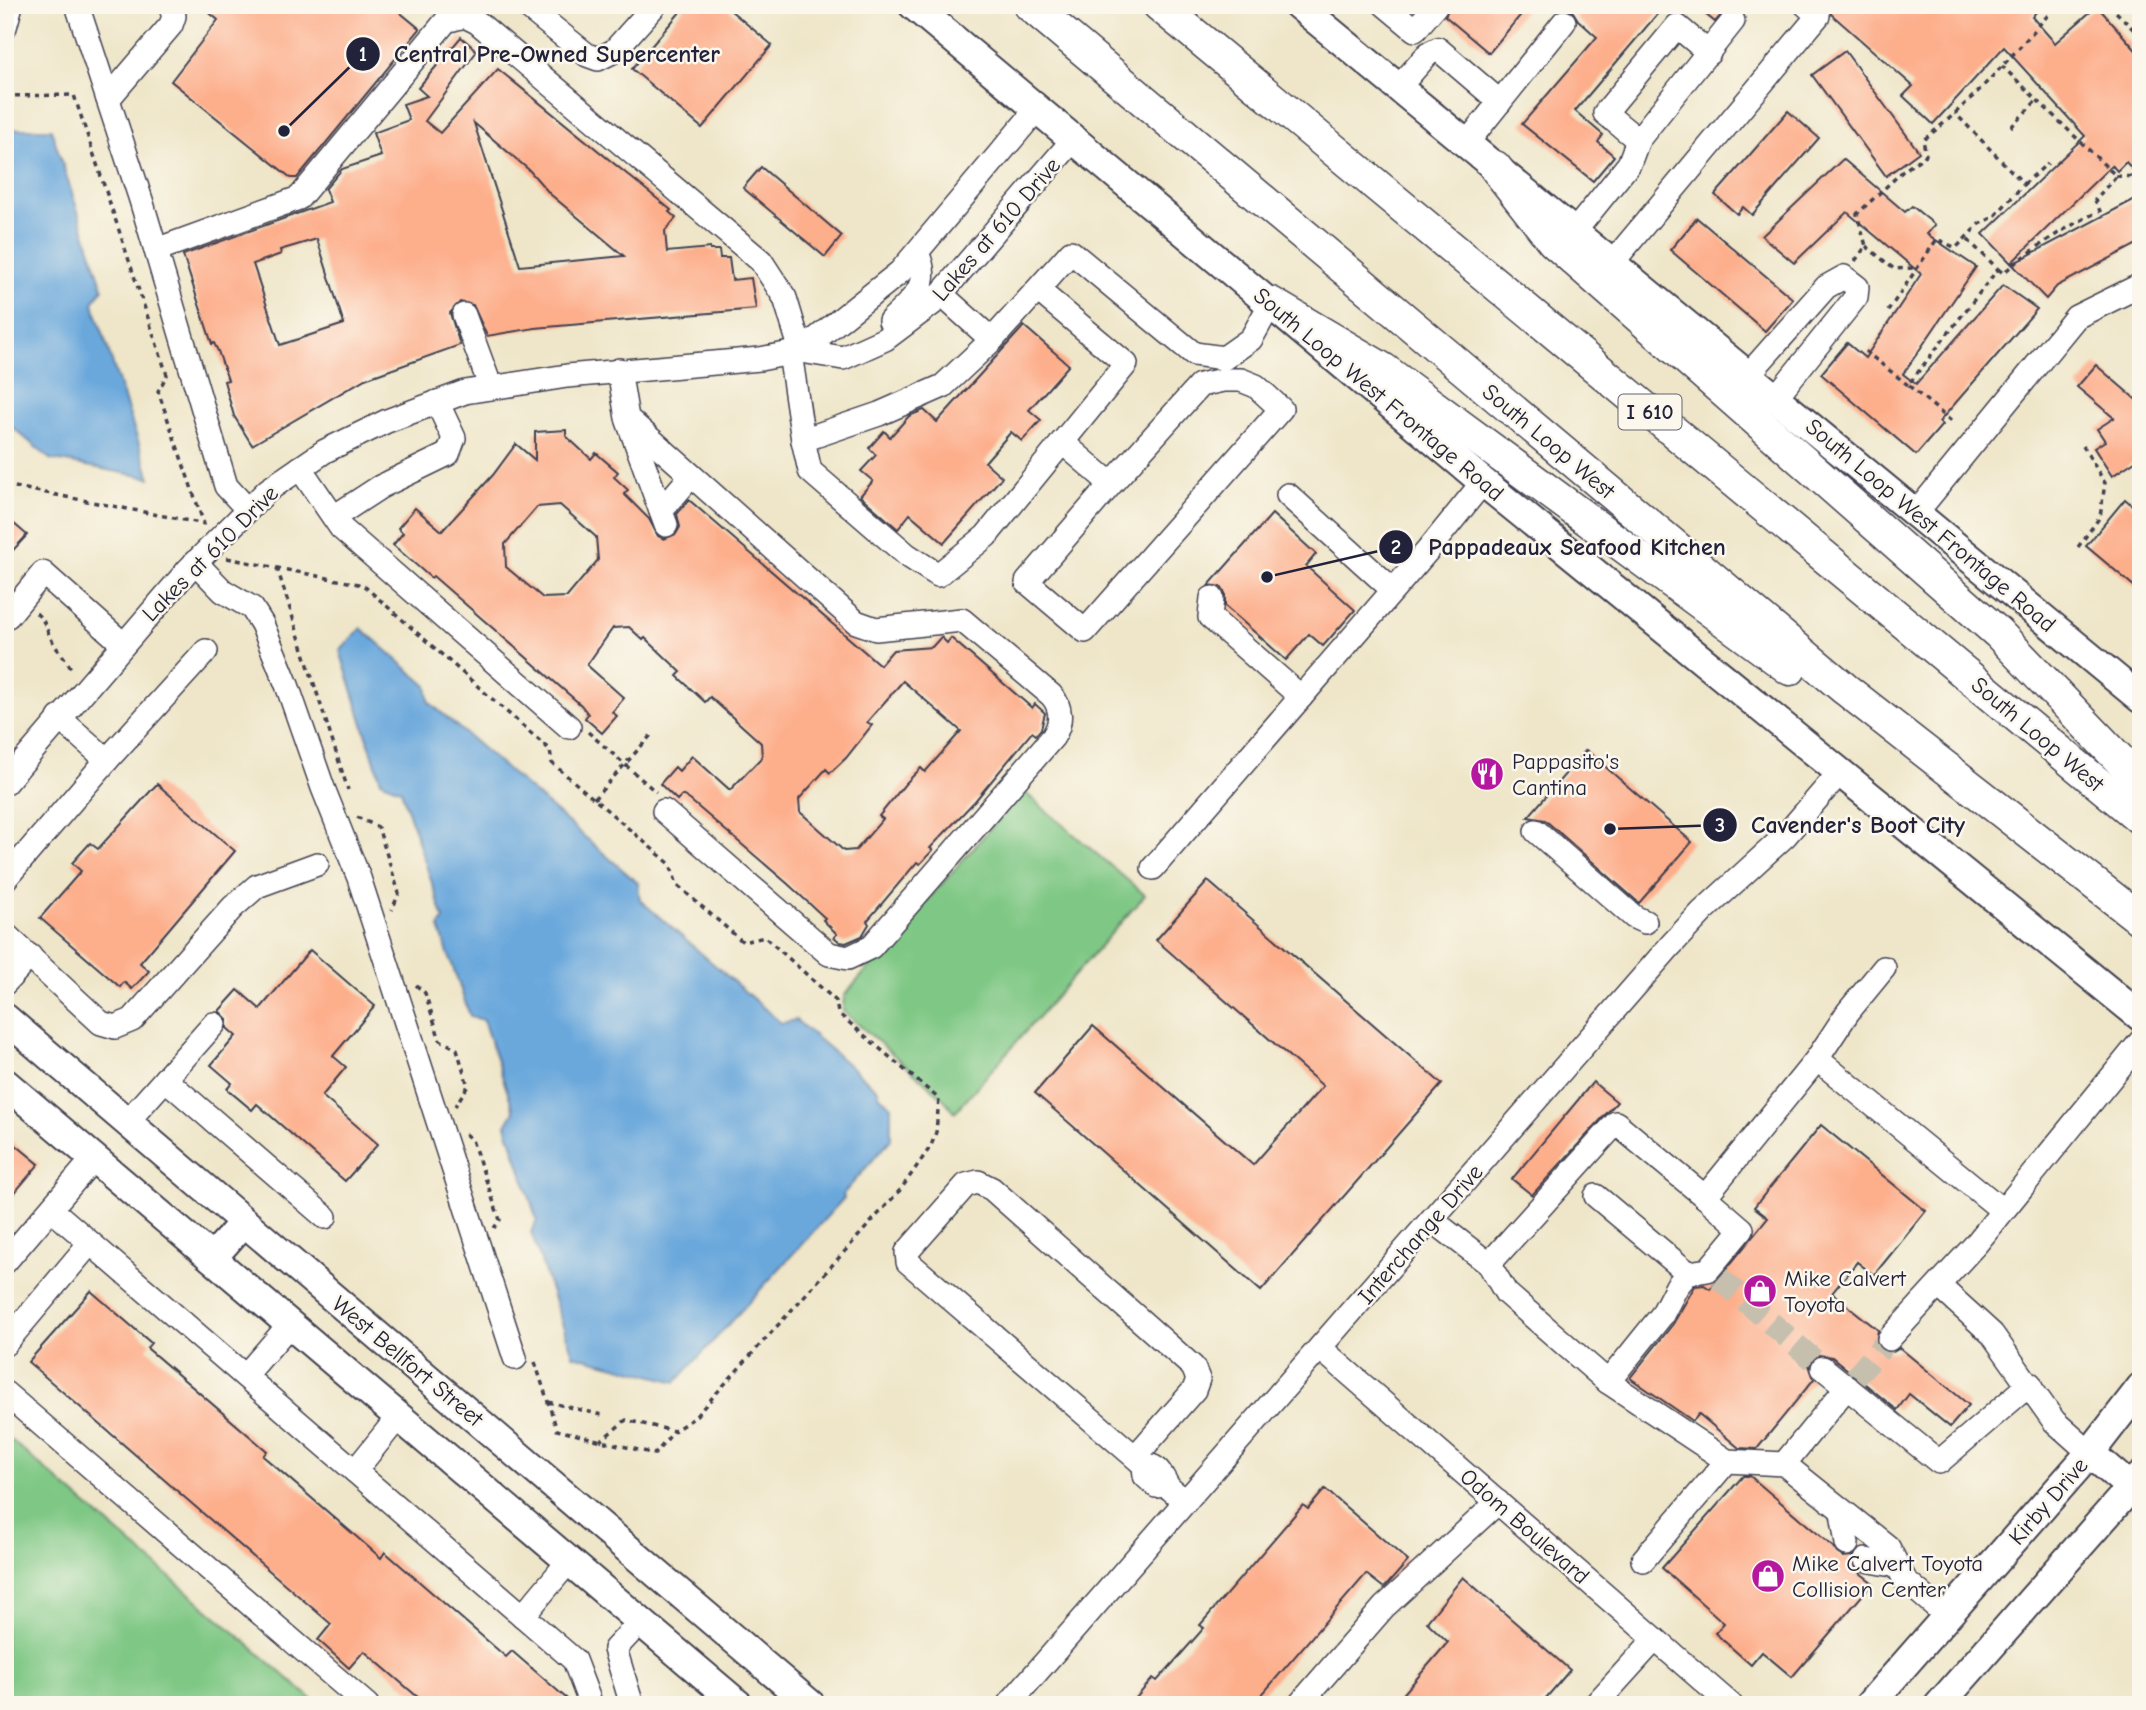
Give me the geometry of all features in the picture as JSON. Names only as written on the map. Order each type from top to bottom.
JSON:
[{"type":"highway","name":"South Loop West","points":[[1030,5],[1845,689],[2141,920]]},
{"type":"highway","name":"South Loop West","points":[[1158,5],[2141,819]]},
{"type":"highway","points":[[1495,167],[1553,241],[1998,633],[2141,782]]},
{"type":"highway","points":[[1271,303],[1384,369],[1796,673],[1845,689]]},
{"type":"main road","name":"South Loop West Frontage Road","points":[[914,5],[1483,482],[2141,1017]]},
{"type":"main road","name":"South Loop West Frontage Road","points":[[1298,5],[2141,699]]},
{"type":"main road","name":"West Bellfort Street","points":[[5,1018],[811,1705]]},
{"type":"main road","name":"West Bellfort Street","points":[[5,1083],[739,1705]]},
{"type":"main road","points":[[212,1258],[244,1222]]},
{"type":"main road","name":"Kirby Drive","points":[[1869,1705],[2091,1453],[2141,1387]]},
{"type":"main road","points":[[430,1442],[460,1406]]},
{"type":"main road","points":[[1938,1705],[2136,1482],[2091,1453]]},
{"type":"main road","points":[[641,1621],[671,1586]]},
{"type":"street","points":[[5,27],[11,5]]},
{"type":"street","points":[[77,5],[156,250],[226,486],[248,510]]},
{"type":"street","points":[[108,99],[170,25],[174,16],[170,5]]},
{"type":"street","points":[[525,5],[587,55],[598,59],[614,51],[655,5]]},
{"type":"street","points":[[1385,5],[1415,30],[1436,5]]},
{"type":"street","points":[[1612,263],[1818,16],[1806,5]]},
{"type":"street","points":[[156,250],[299,198],[446,21],[465,16],[477,22],[761,261],[785,298],[796,352],[803,440],[810,471],[907,555],[938,575],[986,536],[1126,364],[1038,290]]},
{"type":"street","points":[[1574,232],[1629,164],[1638,140],[1733,21]]},
{"type":"street","points":[[1466,144],[1564,22]]},
{"type":"street","points":[[1638,140],[1605,113],[1677,26],[1709,53]]},
{"type":"street","points":[[1398,88],[1428,54],[1438,49],[1500,102]]},
{"type":"street","name":"Lakes at 610 Drive","points":[[796,352],[866,301],[917,253],[1037,109]]},
{"type":"street","name":"Lakes at 610 Drive","points":[[5,783],[122,643],[200,558],[268,490],[325,451],[387,421],[465,392],[619,370],[760,359],[796,352],[843,358],[885,339],[941,294],[1073,140]]},
{"type":"street","points":[[803,440],[879,414],[943,386],[992,340],[1071,252],[1194,354],[1224,358],[1251,339],[1271,303]]},
{"type":"street","name":"Lakes at 610 Drive","points":[[843,358],[882,329],[915,295],[924,280],[925,267],[917,253]]},
{"type":"street","points":[[1749,374],[1826,287],[1844,277],[1857,287],[1856,297],[1776,397]]},
{"type":"street","points":[[1916,513],[2076,317],[2141,285]]},
{"type":"street","points":[[941,294],[992,340]]},
{"type":"street","points":[[464,315],[491,388]]},
{"type":"street","points":[[619,370],[627,418],[663,518],[691,475]]},
{"type":"street","points":[[1223,380],[1241,380],[1256,386],[1281,408],[1085,631],[1027,582],[1111,485],[1200,385],[1223,380]]},
{"type":"street","points":[[334,517],[380,487],[449,454],[454,438],[438,402]]},
{"type":"street","points":[[627,418],[856,622],[876,629],[962,620],[1051,695],[1057,702],[1060,718],[1053,737],[871,947],[848,958],[830,954],[662,803]]},
{"type":"street","points":[[1062,442],[1111,485]]},
{"type":"street","points":[[300,468],[341,528],[575,726]]},
{"type":"street","points":[[1153,868],[1483,482]]},
{"type":"street","points":[[1288,495],[1393,590]]},
{"type":"street","points":[[200,558],[223,591],[252,608],[262,624],[282,672],[359,878],[523,1354]]},
{"type":"street","points":[[13,607],[43,573],[122,643]]},
{"type":"street","points":[[1212,598],[1210,617],[1301,697]]},
{"type":"street","points":[[5,879],[107,760],[206,651]]},
{"type":"street","points":[[59,718],[107,760]]},
{"type":"street","name":"Interchange Drive","points":[[1008,1705],[1703,911],[1785,836],[1841,771]]},
{"type":"street","points":[[1536,831],[1634,917],[1645,922]]},
{"type":"street","points":[[5,934],[101,1023],[115,1027],[132,1020],[233,907],[257,886],[317,864]]},
{"type":"street","points":[[5,983],[30,956]]},
{"type":"street","points":[[1705,1197],[1817,1059],[1848,1012],[1884,968]]},
{"type":"street","points":[[127,1122],[214,1024]]},
{"type":"street","points":[[1889,1339],[1938,1286],[2141,1041]]},
{"type":"street","points":[[1817,1059],[2002,1210]]},
{"type":"street","points":[[165,1079],[325,1217]]},
{"type":"street","points":[[1489,1264],[1616,1122],[1742,1229],[1705,1274],[1677,1286],[1662,1315],[1608,1382]]},
{"type":"street","points":[[5,1262],[94,1158]]},
{"type":"street","points":[[1140,1461],[1194,1390],[1198,1379],[1193,1367],[992,1189],[978,1182],[967,1185],[907,1252],[908,1262],[1140,1461],[1153,1465],[1164,1475],[1166,1485],[1186,1501]]},
{"type":"street","points":[[1596,1196],[1705,1274]]},
{"type":"street","points":[[51,1209],[574,1660],[591,1705]]},
{"type":"street","points":[[1432,1220],[1489,1264],[1506,1293],[1608,1382],[1727,1461],[1784,1464],[1842,1513],[1888,1547],[1905,1580],[1947,1616]]},
{"type":"street","points":[[5,1344],[90,1243]]},
{"type":"street","points":[[1938,1286],[1992,1334],[2054,1421],[2091,1453]]},
{"type":"street","points":[[244,1376],[290,1324]]},
{"type":"street","name":"Odom Boulevard","points":[[1320,1348],[1731,1705]]},
{"type":"street","points":[[1823,1368],[1939,1462],[2030,1384]]},
{"type":"street","points":[[1784,1464],[1847,1387]]},
{"type":"street","points":[[5,1393],[367,1705]]},
{"type":"street","points":[[355,1471],[400,1416]]},
{"type":"street","points":[[1643,1560],[1727,1461]]},
{"type":"street","points":[[1299,1705],[1384,1607],[1498,1502]]},
{"type":"street","points":[[1842,1513],[1847,1544]]},
{"type":"street","points":[[1866,1560],[1898,1566]]},
{"type":"street","points":[[523,1616],[569,1562]]},
{"type":"street","points":[[632,1705],[615,1649],[641,1621]]},
{"type":"street","points":[[1595,1705],[1655,1639]]},
{"type":"path","points":[[1917,268],[1903,271],[1894,269],[1866,246],[1857,214],[1903,171],[1926,155],[1923,140],[1955,113],[2002,66],[2057,5]]},
{"type":"path","points":[[2109,5],[2141,37]]},
{"type":"path","points":[[2002,66],[2116,176],[2141,177]]},
{"type":"path","points":[[5,96],[75,95],[167,374],[158,391],[204,524],[5,485]]},
{"type":"path","points":[[2011,127],[2037,100]]},
{"type":"path","points":[[1955,113],[2024,184]]},
{"type":"path","points":[[1888,311],[1937,239],[1956,248],[1979,224],[1994,217],[2024,184],[2048,163]]},
{"type":"path","points":[[1965,237],[2003,273],[2027,257],[2034,247],[2057,230],[2100,211],[2095,200],[2116,176]]},
{"type":"path","points":[[1844,277],[1866,246]]},
{"type":"path","points":[[1908,385],[1998,269]]},
{"type":"path","points":[[1865,351],[1951,421]]},
{"type":"path","points":[[2078,547],[2101,517],[2105,483],[2083,446]]},
{"type":"path","points":[[200,558],[277,568],[363,585],[550,750],[552,763],[670,864],[677,885],[743,942],[765,937],[836,1000],[838,1013],[939,1099],[931,1146],[901,1189],[694,1418],[674,1431],[655,1454],[557,1430],[548,1402],[523,1354]]},
{"type":"path","points":[[277,568],[348,790]]},
{"type":"path","points":[[13,607],[48,626],[51,640],[65,654],[72,671]]},
{"type":"path","points":[[575,726],[625,765],[662,803]]},
{"type":"path","points":[[594,799],[652,734]]},
{"type":"path","points":[[357,816],[378,827],[399,893],[389,916]]},
{"type":"path","points":[[411,981],[425,993],[440,1040],[457,1049],[468,1086],[453,1110]]},
{"type":"path","points":[[459,1129],[472,1140],[499,1220],[493,1230]]},
{"type":"path","points":[[548,1402],[606,1416]]},
{"type":"path","points":[[600,1441],[626,1420],[674,1431]]},
{"type":"green space","points":[[1023,791],[1145,895],[955,1112],[942,1097],[843,1011],[844,996]]},
{"type":"green space","points":[[5,1435],[319,1705],[5,1705]]},
{"type":"water","points":[[5,129],[51,129],[103,288],[93,303],[150,478],[50,459],[5,421]]},
{"type":"water","points":[[361,628],[427,686],[429,702],[638,883],[640,900],[781,1023],[796,1020],[879,1091],[879,1095],[891,1106],[891,1139],[843,1194],[844,1198],[676,1382],[573,1355],[531,1232],[537,1220],[506,1125],[514,1111],[483,1020],[470,1016],[439,927],[444,919],[401,790],[381,781],[340,651]]},
{"type":"building","points":[[200,5],[391,5],[420,29],[297,178],[291,178],[171,81],[218,20]]},
{"type":"building","points":[[686,5],[724,5],[772,45],[702,128],[632,69]]},
{"type":"building","points":[[1450,5],[1529,5],[1489,53],[1445,16]]},
{"type":"building","points":[[1560,5],[1665,5],[1575,111],[1603,135],[1598,142],[1614,156],[1593,181],[1522,124],[1597,37],[1573,12]]},
{"type":"building","points":[[1694,5],[1730,5],[1715,22]]},
{"type":"building","points":[[1827,5],[2028,5],[2036,12],[2032,17],[2055,43],[2097,6],[2141,56],[2141,179],[2126,162],[2117,171],[2112,165],[2011,263],[1983,234],[2085,136],[2004,47],[1933,124],[1903,96],[1913,86],[1831,14]]},
{"type":"building","points":[[461,37],[477,51],[425,121],[440,133],[498,69],[671,210],[669,212],[676,218],[665,231],[667,252],[710,248],[719,250],[720,258],[729,258],[732,280],[751,278],[756,309],[535,328],[487,336],[473,305],[460,302],[450,313],[460,345],[365,379],[252,445],[234,416],[224,381],[228,380],[218,351],[214,343],[212,344],[183,255],[330,202],[325,189],[342,169],[381,156],[373,133],[409,120],[403,104],[427,96],[418,88]],"holes":[[[474,123],[529,170],[550,194],[624,256],[520,266]],[[317,239],[344,324],[280,345],[253,264],[281,254],[280,250]]]},
{"type":"building","points":[[1845,51],[1919,152],[1886,176],[1812,75]]},
{"type":"building","points":[[1788,111],[1819,138],[1752,215],[1743,207],[1737,214],[1715,195]]},
{"type":"building","points":[[1843,159],[1905,212],[1912,206],[1935,225],[1927,234],[1976,267],[1903,374],[1916,384],[2003,285],[2037,309],[1939,422],[1942,425],[1916,455],[1821,374],[1847,343],[1865,358],[1921,274],[1847,212],[1794,263],[1762,236]]},
{"type":"building","points":[[761,167],[842,236],[825,257],[743,188]]},
{"type":"building","points":[[2141,196],[2141,242],[2057,286],[2046,299],[2012,264]]},
{"type":"building","points":[[1697,218],[1793,299],[1765,331],[1670,250]]},
{"type":"building","points":[[1024,326],[1069,365],[1029,410],[1041,420],[1022,441],[1011,432],[985,462],[1002,477],[944,543],[910,514],[898,529],[860,496],[873,481],[861,471],[876,455],[869,448],[884,431],[890,437],[909,416],[924,410],[937,422]]},
{"type":"building","points":[[2096,365],[2141,404],[2141,457],[2112,476],[2094,448],[2105,441],[2097,429],[2114,418],[2077,387]]},
{"type":"building","points":[[566,430],[566,436],[591,459],[596,453],[618,472],[614,477],[628,490],[624,494],[649,519],[658,536],[664,539],[676,534],[680,527],[677,514],[689,500],[880,665],[893,650],[932,647],[941,637],[947,643],[951,638],[1032,708],[1035,704],[1045,713],[1041,729],[1036,735],[1032,732],[975,801],[930,848],[933,850],[920,864],[917,862],[867,921],[869,924],[862,936],[846,943],[840,942],[834,937],[837,934],[823,920],[825,918],[788,884],[690,800],[682,795],[677,800],[660,784],[675,767],[679,771],[692,756],[730,790],[762,757],[761,743],[710,697],[705,702],[677,676],[681,672],[645,638],[643,640],[629,627],[613,628],[587,665],[624,698],[612,712],[617,716],[602,733],[585,718],[588,714],[581,705],[433,576],[431,578],[393,545],[403,533],[398,528],[415,508],[442,531],[493,475],[516,444],[535,460],[535,432]],"holes":[[[560,505],[596,537],[598,560],[567,597],[543,598],[506,567],[505,544],[537,507]],[[903,681],[961,731],[925,772],[921,768],[905,784],[879,816],[883,819],[856,850],[844,851],[800,812],[799,799],[826,769],[830,773],[846,758],[872,725],[867,722]]]},
{"type":"building","points":[[2125,499],[2141,513],[2141,592],[2086,546]]},
{"type":"building","points":[[1272,514],[1316,554],[1306,566],[1355,610],[1323,646],[1309,634],[1286,660],[1225,606],[1225,593],[1221,587],[1209,585]]},
{"type":"building","points":[[5,516],[27,535],[5,559]]},
{"type":"building","points":[[1586,750],[1692,842],[1639,903],[1545,820],[1528,817]]},
{"type":"building","points":[[157,784],[235,851],[140,963],[149,971],[132,989],[124,982],[120,987],[40,918],[81,871],[72,863],[90,843],[98,849]]},
{"type":"building","points":[[1208,881],[1442,1084],[1261,1291],[1035,1093],[1093,1026],[1253,1165],[1323,1086],[1156,940]]},
{"type":"building","points":[[310,950],[375,1006],[333,1056],[346,1067],[322,1096],[378,1144],[345,1181],[257,1104],[252,1110],[227,1089],[232,1083],[211,1065],[236,1036],[227,1028],[227,1019],[219,1011],[238,990],[260,1009]]},
{"type":"building","points":[[1593,1082],[1617,1102],[1532,1195],[1512,1179]]},
{"type":"building","name":"Mike Calvert Toyota","points":[[1821,1125],[1926,1211],[1874,1275],[1857,1262],[1832,1293],[1878,1330],[1876,1343],[1880,1350],[1893,1352],[1900,1348],[1969,1405],[1950,1427],[1909,1394],[1897,1410],[1832,1357],[1819,1355],[1809,1365],[1814,1379],[1757,1449],[1739,1448],[1699,1414],[1693,1421],[1630,1378],[1673,1324],[1695,1286],[1704,1285],[1710,1289],[1768,1218],[1754,1207]]},
{"type":"building","points":[[5,1136],[39,1164],[5,1204]]},
{"type":"building","points":[[91,1291],[151,1343],[147,1348],[267,1451],[263,1456],[381,1558],[385,1552],[506,1657],[512,1651],[574,1705],[427,1705],[364,1651],[349,1668],[318,1640],[331,1624],[28,1362]]},
{"type":"building","name":"Mike Calvert Toyota Collision Center","points":[[1743,1476],[1750,1476],[1837,1553],[1843,1557],[1853,1556],[1856,1570],[1873,1583],[1792,1677],[1762,1652],[1751,1665],[1715,1633],[1724,1623],[1662,1568]]},
{"type":"building","points":[[1325,1489],[1408,1561],[1387,1585],[1384,1588],[1366,1574],[1253,1705],[1130,1705],[1153,1678],[1157,1681],[1204,1628],[1200,1625],[1303,1505],[1308,1509]]},
{"type":"building","points":[[1463,1577],[1570,1670],[1540,1705],[1394,1705],[1448,1642],[1427,1622]]},
{"type":"tunnel","points":[[1719,1278],[1823,1368]]},
{"type":"tunnel","points":[[1855,1378],[1889,1339]]},
{"type":"place","name":"Central Pre-Owned Supercenter","points":[[284,131]]},
{"type":"place","name":"Pappadeaux Seafood Kitchen","points":[[1267,577]]},
{"type":"place","name":"Pappasito's Cantina","points":[[1487,774]]},
{"type":"place","name":"Cavender's Boot City","points":[[1610,829]]},
{"type":"place","name":"Mike Calvert Toyota","points":[[1760,1291]]},
{"type":"place","name":"Mike Calvert Toyota Collision Center","points":[[1768,1576]]}]
